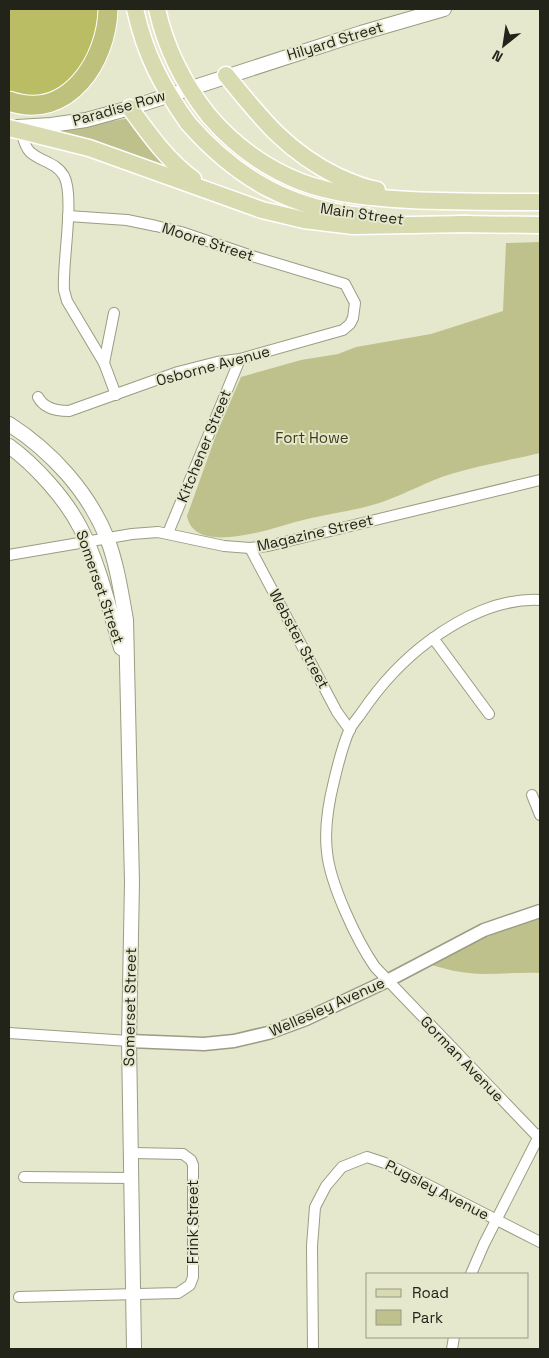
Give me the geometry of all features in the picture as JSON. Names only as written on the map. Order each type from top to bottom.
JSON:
[{"type":"highway","points":[[9,101],[29,105],[46,102],[64,96],[87,76],[94,64],[106,32],[108,9]]},
{"type":"main road","name":"Main Street","points":[[135,9],[144,43],[160,81],[188,123],[219,155],[237,170],[275,193],[295,201],[359,216],[468,224],[540,225]]},
{"type":"main road","name":"Main Street","points":[[157,9],[172,59],[180,75],[209,116],[225,134],[250,154],[280,173],[322,188],[366,197],[441,201],[540,202]]},
{"type":"main road","name":"Hilyard Street","points":[[226,76],[444,9]]},
{"type":"main road","name":"Paradise Row","points":[[13,129],[51,126],[86,120],[130,108],[226,76]]},
{"type":"main road","points":[[226,76],[277,136],[309,161],[346,180],[371,189],[441,201]]},
{"type":"main road","points":[[130,108],[153,140],[174,164],[209,191]]},
{"type":"main road","points":[[13,129],[88,148],[280,215],[326,224],[353,226],[468,224]]},
{"type":"main road","name":"Somerset Street","points":[[9,424],[23,433],[50,457],[84,494],[107,539],[120,585],[126,620],[132,882],[129,1041],[134,1349]]},
{"type":"main road","name":"Somerset Street","points":[[9,446],[53,489],[81,528],[103,587],[126,665]]},
{"type":"street","points":[[13,129],[31,153],[58,168],[64,176],[68,191],[64,290],[67,301],[104,363],[116,395]]},
{"type":"street","name":"Moore Street","points":[[68,216],[127,220],[181,232],[345,284]]},
{"type":"street","name":"Osborne Avenue","points":[[38,397],[46,407],[69,411],[178,372],[217,362],[240,359],[342,330],[350,324],[353,318],[355,303],[345,284]]},
{"type":"street","points":[[104,363],[114,313]]},
{"type":"street","name":"Kitchener Street","points":[[168,533],[240,359]]},
{"type":"street","points":[[9,418],[23,433]]},
{"type":"street","name":"Magazine Street","points":[[9,555],[139,534],[168,533],[213,544],[250,548],[286,542],[540,480]]},
{"type":"street","name":"Webster Street","points":[[250,548],[337,712],[350,730]]},
{"type":"street","name":"Gorman Avenue","points":[[539,1136],[387,981],[366,954],[358,940],[336,886],[327,855],[326,834],[330,798],[340,755],[350,730],[382,683],[413,653],[453,624],[499,604],[540,600]]},
{"type":"street","points":[[432,638],[489,714]]},
{"type":"street","points":[[532,796],[540,815]]},
{"type":"street","name":"Wellesley Avenue","points":[[9,1033],[204,1044],[254,1037],[306,1019],[387,981],[484,930],[540,911]]},
{"type":"street","points":[[471,1273],[484,1244],[498,1220],[539,1136]]},
{"type":"street","name":"Frink Street","points":[[132,1153],[183,1154],[191,1160],[193,1175],[194,1277],[190,1285],[178,1293],[133,1295]]},
{"type":"street","name":"Pugsley Avenue","points":[[313,1349],[312,1246],[315,1207],[326,1186],[342,1167],[367,1157],[385,1163],[540,1242]]},
{"type":"street","points":[[24,1177],[132,1178]]},
{"type":"street","points":[[19,1297],[133,1295]]},
{"type":"green space","points":[[130,118],[171,166],[167,170],[53,131]]},
{"type":"green space","name":"Fort Howe","points":[[540,242],[540,453],[451,474],[375,504],[259,532],[221,537],[205,535],[193,529],[187,516],[216,435],[241,377],[301,360],[338,354],[356,347],[431,334],[503,311],[506,243]]},
{"type":"green space","points":[[540,911],[540,973],[469,973],[445,969],[422,962]]},
{"type":"shaded area","points":[[9,9],[102,9],[99,35],[73,80],[45,96],[30,98],[9,93]]}]
